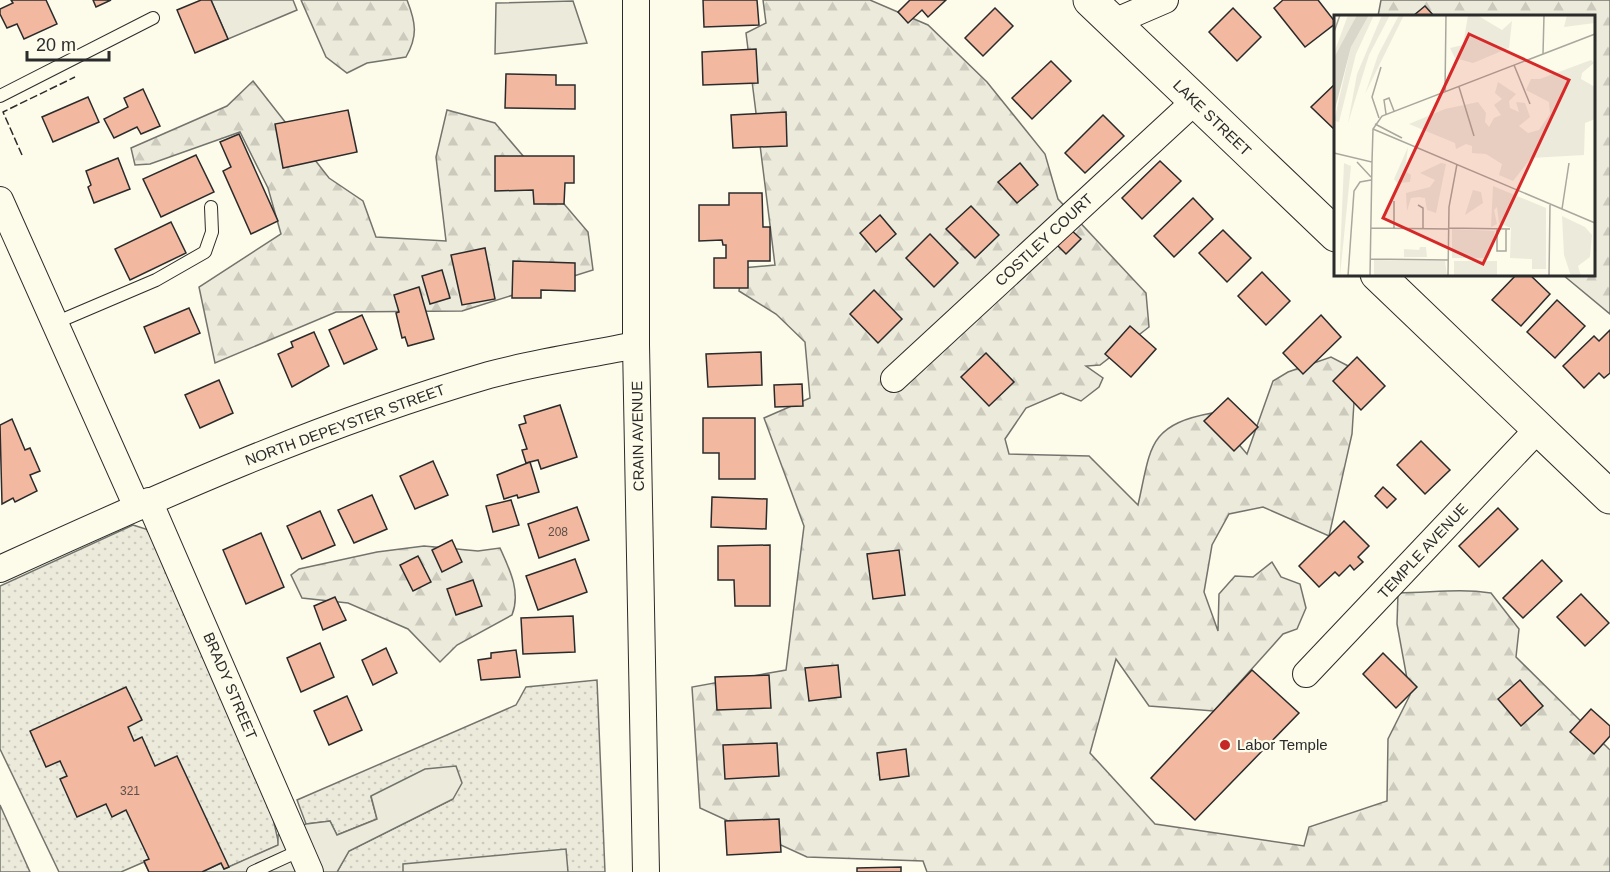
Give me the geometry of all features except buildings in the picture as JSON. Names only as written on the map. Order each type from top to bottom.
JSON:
[{"type":"street","name":"CRAIN AVENUE","points":[[636,0],[636,345],[646,872]]},
{"type":"street","name":"LAKE STREET","points":[[1090,0],[1334,234]]},
{"type":"street","points":[[1114,22],[1165,0]]},
{"type":"street","name":"COSTLEY COURT","points":[[894,379],[1194,102]]},
{"type":"street","name":"BRADY STREET","points":[[0,200],[55,322],[143,504],[305,861]]},
{"type":"street","points":[[1379,276],[1610,497]]},
{"type":"street","name":"NORTH DEPEYSTER STREET","points":[[0,569],[143,504],[299,438],[492,375],[636,345]]},
{"type":"street","name":"TEMPLE AVENUE","points":[[1306,674],[1539,428]]},
{"type":"lane","points":[[0,96],[153,18]]},
{"type":"lane","points":[[55,322],[156,280],[205,252],[212,232],[211,207]]},
{"type":"lane","points":[[253,872],[305,861]]},
{"type":"green space","points":[[301,0],[407,0],[414,29],[410,49],[406,57],[367,63],[347,73],[326,57]]},
{"type":"green space","points":[[763,0],[870,0],[928,25],[987,82],[1045,154],[1058,199],[1146,293],[1149,327],[1100,365],[1086,366],[1103,378],[1099,387],[1081,401],[1061,393],[1026,408],[1005,439],[1009,454],[1089,456],[1138,505],[1150,454],[1163,432],[1175,424],[1212,413],[1247,454],[1273,381],[1288,372],[1331,357],[1356,370],[1352,434],[1329,536],[1263,507],[1229,514],[1212,545],[1204,592],[1218,631],[1219,594],[1235,576],[1253,577],[1272,562],[1281,577],[1300,584],[1306,608],[1297,629],[1283,634],[1214,711],[1149,706],[1116,659],[1090,753],[1155,824],[1304,846],[1309,827],[1387,801],[1388,739],[1410,695],[1397,624],[1398,593],[1456,591],[1491,593],[1519,629],[1516,657],[1610,750],[1610,872],[927,872],[923,861],[807,857],[700,808],[692,687],[786,670],[804,526],[764,418],[810,398],[805,342],[776,314],[739,291],[742,268],[775,265],[746,33],[766,23]]},
{"type":"green space","points":[[1381,0],[1610,0],[1610,314],[1564,276],[1595,276],[1595,15],[1378,15]]},
{"type":"green space","points":[[253,81],[329,178],[363,201],[376,237],[446,241],[436,157],[447,110],[495,123],[588,232],[593,270],[462,311],[336,312],[215,363],[199,287],[281,234],[268,188],[240,132],[150,164],[135,165],[131,148],[227,106]]},
{"type":"green space","points":[[133,525],[152,531],[269,800],[279,845],[224,869],[221,863],[202,872],[149,872],[144,862],[121,872],[59,872],[0,749],[0,586]]},
{"type":"green space","points":[[424,546],[478,551],[500,548],[515,589],[512,615],[457,645],[440,662],[408,629],[348,603],[302,598],[291,575],[299,569],[377,552]]},
{"type":"green space","points":[[597,680],[605,872],[337,872],[349,851],[453,799],[371,797],[377,819],[337,835],[330,821],[306,824],[297,800],[516,705],[526,687]]},
{"type":"green space","points":[[0,805],[30,872],[0,872]]},
{"type":"green space","points":[[566,849],[568,872],[403,872],[403,864]]},
{"type":"shaded area","points":[[211,0],[293,0],[297,10],[228,39]]},
{"type":"shaded area","points":[[573,1],[587,43],[495,54],[496,3]]},
{"type":"shaded area","points":[[456,766],[462,783],[453,799],[349,851],[337,872],[202,872],[221,863],[224,869],[278,845],[278,835],[306,824],[330,821],[337,835],[377,819],[371,796],[425,769]]},
{"type":"fence","points":[[22,155],[3,112],[75,77]]},
{"type":"place","name":"Labor Temple","points":[[1225,745]]}]
